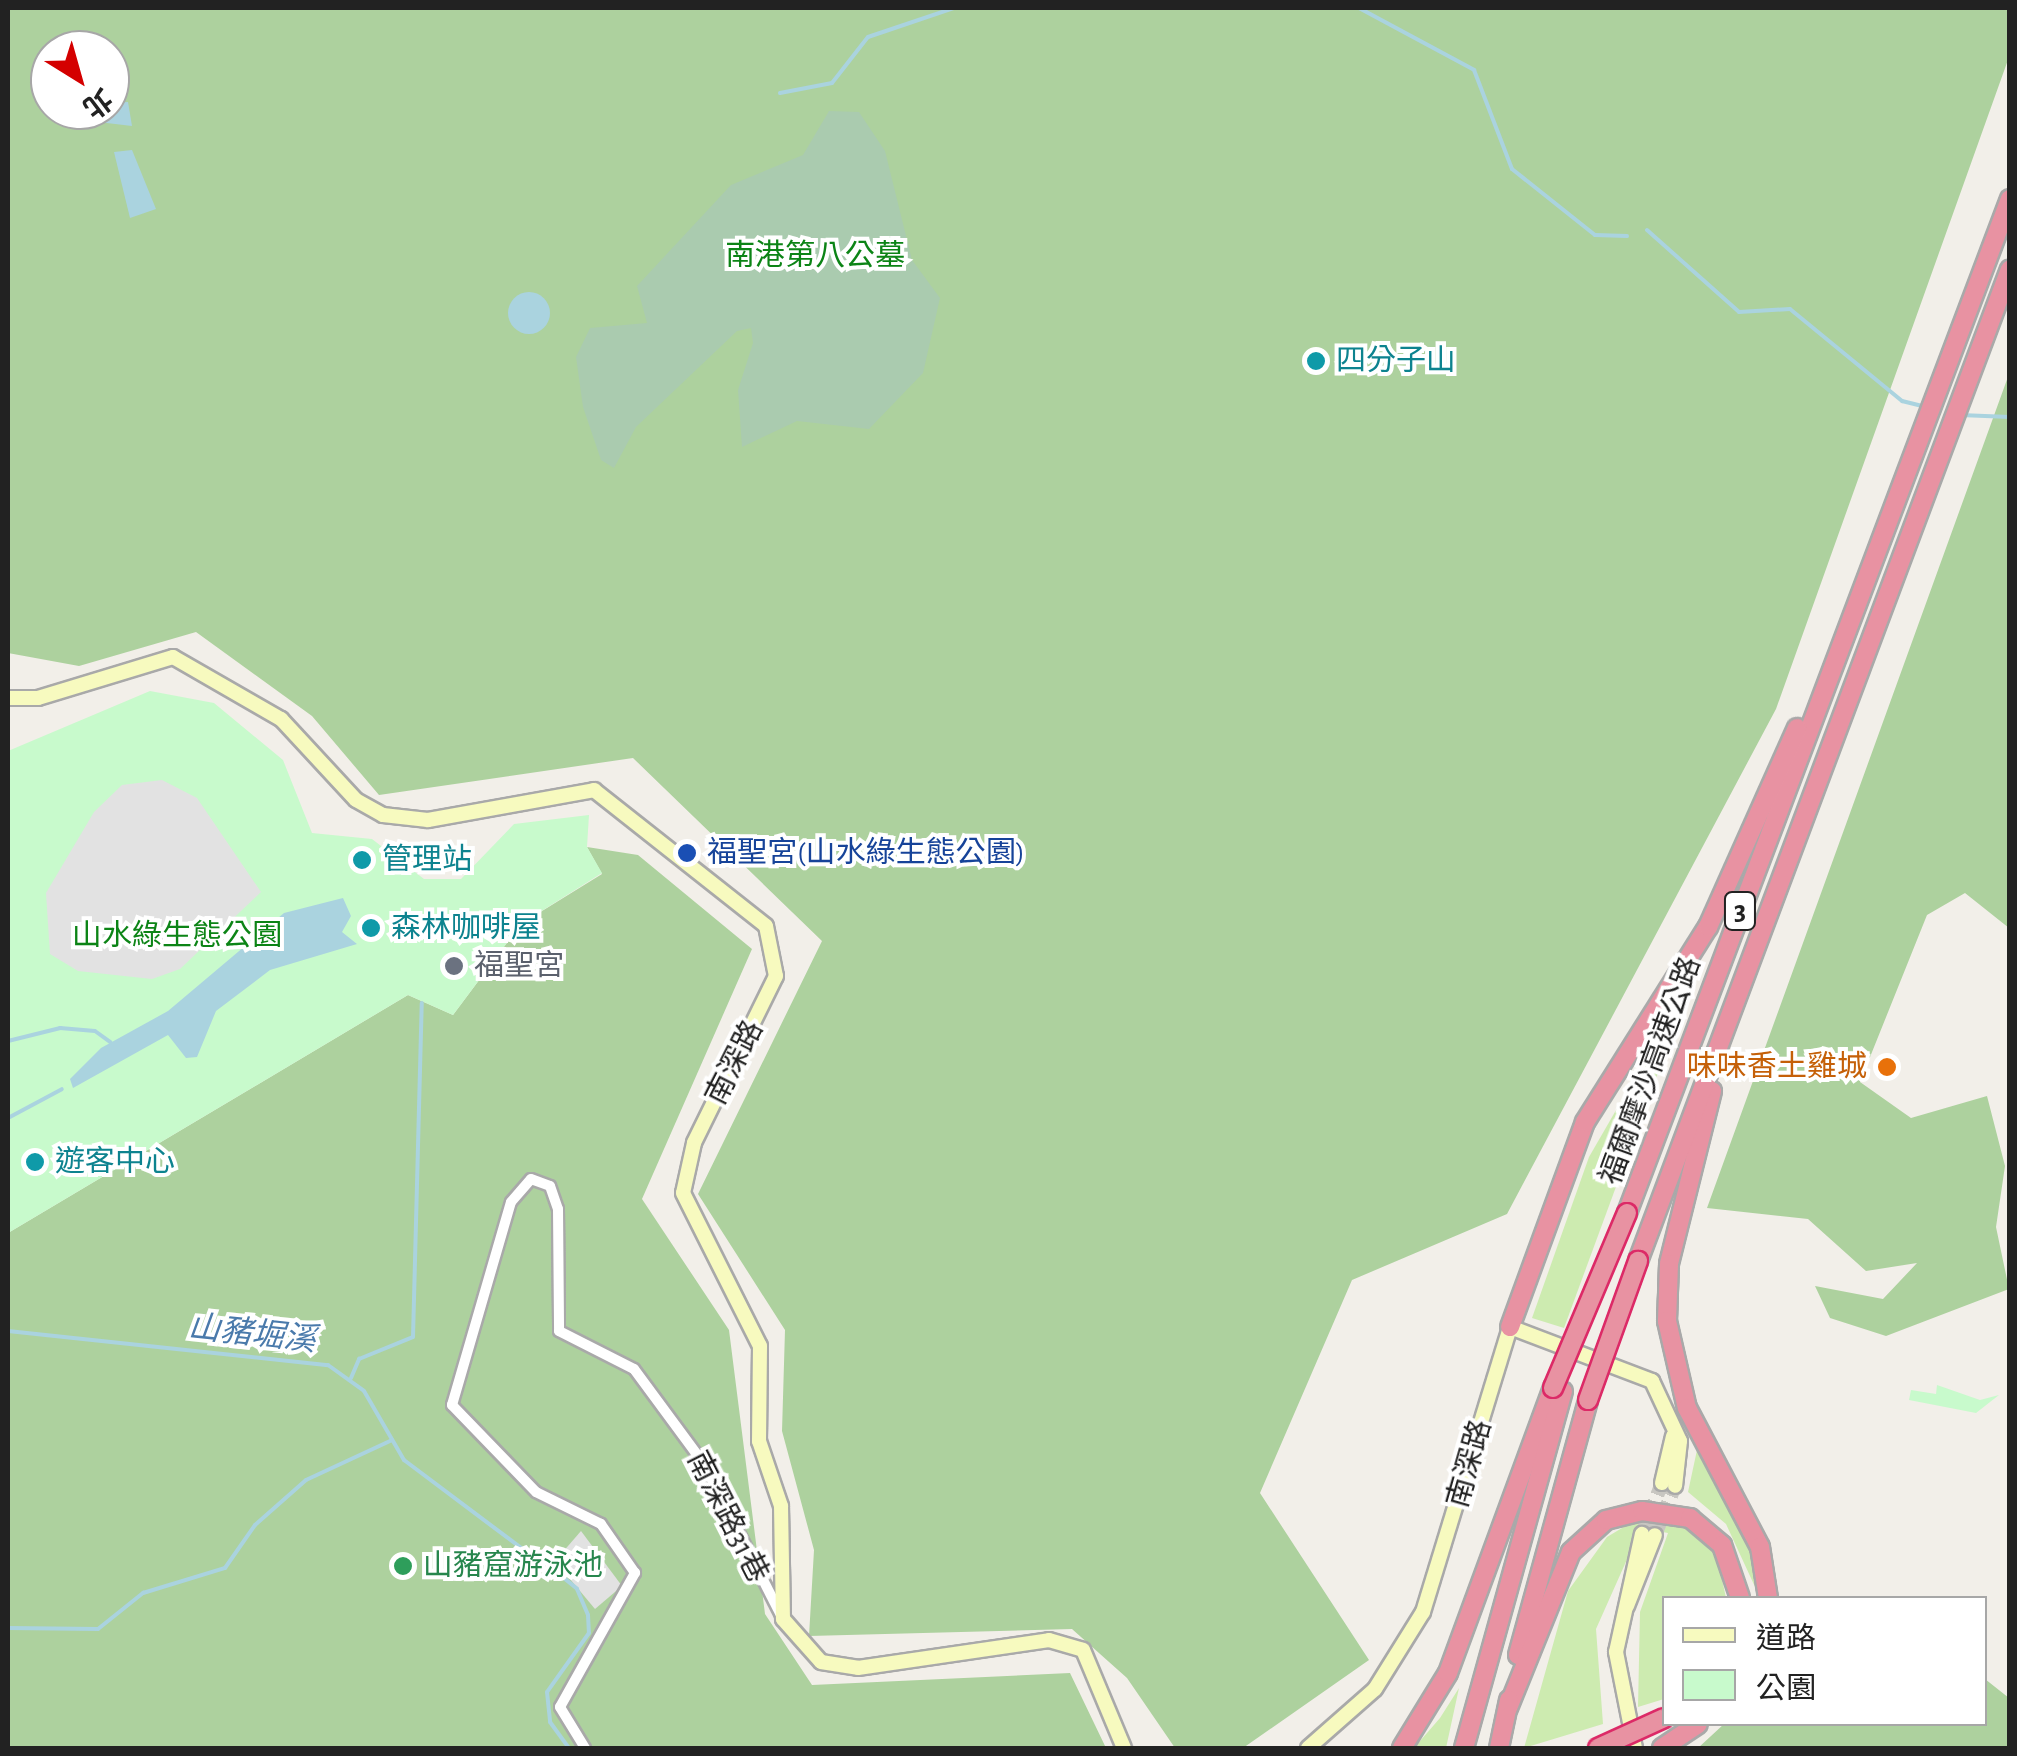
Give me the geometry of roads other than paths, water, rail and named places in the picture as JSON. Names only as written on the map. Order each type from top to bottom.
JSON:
[{"type":"highway","name":"福爾摩沙高速公路","points":[[1558,1390],[2008,203]]},
{"type":"highway","name":"福爾摩沙高速公路","points":[[1499,1748],[1588,1400],[2010,270]]},
{"type":"highway","points":[[1510,1327],[1585,1122],[1708,928],[1852,610]]},
{"type":"highway","points":[[1739,989],[1669,1264],[1671,1354],[1720,1474],[1760,1547],[1768,1596]]},
{"type":"highway","points":[[1402,1748],[1448,1673],[1558,1390]]},
{"type":"highway","points":[[1464,1748],[1558,1390]]},
{"type":"highway","points":[[1508,1708],[1572,1552],[1606,1520],[1642,1511],[1690,1518],[1722,1545],[1739,1596]]},
{"type":"highway","points":[[1598,1748],[1662,1719]]},
{"type":"highway","points":[[1667,1746],[1695,1726]]},
{"type":"main road","name":"南深路","points":[[8,698],[38,698],[173,657],[281,720],[356,800],[383,815],[428,820],[594,790],[766,926],[776,976],[694,1143],[683,1193],[760,1346],[758,1441],[782,1506],[783,1619]]},
{"type":"main road","points":[[1510,1327],[1638,1370],[1672,1416],[1669,1484]]},
{"type":"main road","name":"南深路","points":[[1308,1748],[1375,1689],[1423,1612],[1510,1327]]},
{"type":"main road","points":[[1635,1748],[1618,1689],[1617,1635],[1649,1535]]},
{"type":"main road","points":[[783,1619],[821,1662],[858,1668],[1049,1640],[1083,1650],[1124,1748]]},
{"type":"street","name":"南深路31巷","points":[[585,1748],[560,1706],[635,1572],[601,1524],[536,1492],[452,1405],[515,1189],[531,1179],[550,1186],[560,1237],[559,1331],[634,1370],[704,1464],[783,1619]]},
{"type":"water","points":[[132,150],[156,209],[130,218],[114,152]]},
{"type":"water","points":[[529,292],[544,298],[550,313],[544,328],[529,334],[514,328],[508,313],[514,298]]},
{"type":"water","points":[[343,898],[351,916],[342,932],[357,944],[270,970],[216,1011],[197,1057],[186,1058],[168,1035],[73,1088],[70,1079],[101,1048],[168,1011],[284,913]]},
{"type":"waterway","points":[[780,93],[832,83],[868,37],[954,8]]},
{"type":"waterway","points":[[1359,8],[1474,70],[1512,169],[1595,235],[1627,236]]},
{"type":"waterway","points":[[1647,230],[1739,312],[1790,309],[1902,401],[1926,407]]},
{"type":"waterway","points":[[1960,415],[2010,417]]},
{"type":"waterway","points":[[351,1378],[359,1359],[413,1337],[422,1003]]},
{"type":"waterway","name":"山豬堀溪","points":[[8,1041],[60,1028],[95,1031],[110,1042]]},
{"type":"waterway","name":"山豬堀溪","points":[[8,1118],[62,1089]]},
{"type":"waterway","name":"山豬堀溪","points":[[8,1331],[328,1365],[364,1391],[404,1460],[532,1556]]},
{"type":"waterway","points":[[8,1628],[98,1629],[143,1593],[225,1568],[255,1525],[306,1480],[392,1440]]},
{"type":"waterway","name":"山豬堀溪","points":[[549,1566],[577,1589],[588,1615],[589,1633],[547,1692],[550,1722],[569,1748]]},
{"type":"tunnel","points":[[1642,1534],[1662,1483]]},
{"type":"tunnel","points":[[1655,1535],[1675,1486]]},
{"type":"place","name":"四分子山","points":[[1316,361]]},
{"type":"place","name":"福聖宮(山水綠生態公園)","points":[[687,853]]},
{"type":"place","name":"管理站","points":[[362,860]]},
{"type":"place","name":"森林咖啡屋","points":[[371,928]]},
{"type":"place","name":"福聖宮","points":[[454,966]]},
{"type":"place","name":"味味香土雞城","points":[[1887,1067]]},
{"type":"place","name":"遊客中心","points":[[35,1162]]},
{"type":"place","name":"山豬窟游泳池","points":[[403,1566]]},
{"type":"park label","name":"南港第八公墓","points":[[815,256]]},
{"type":"park label","name":"山水綠生態公園","points":[[177,936]]}]
